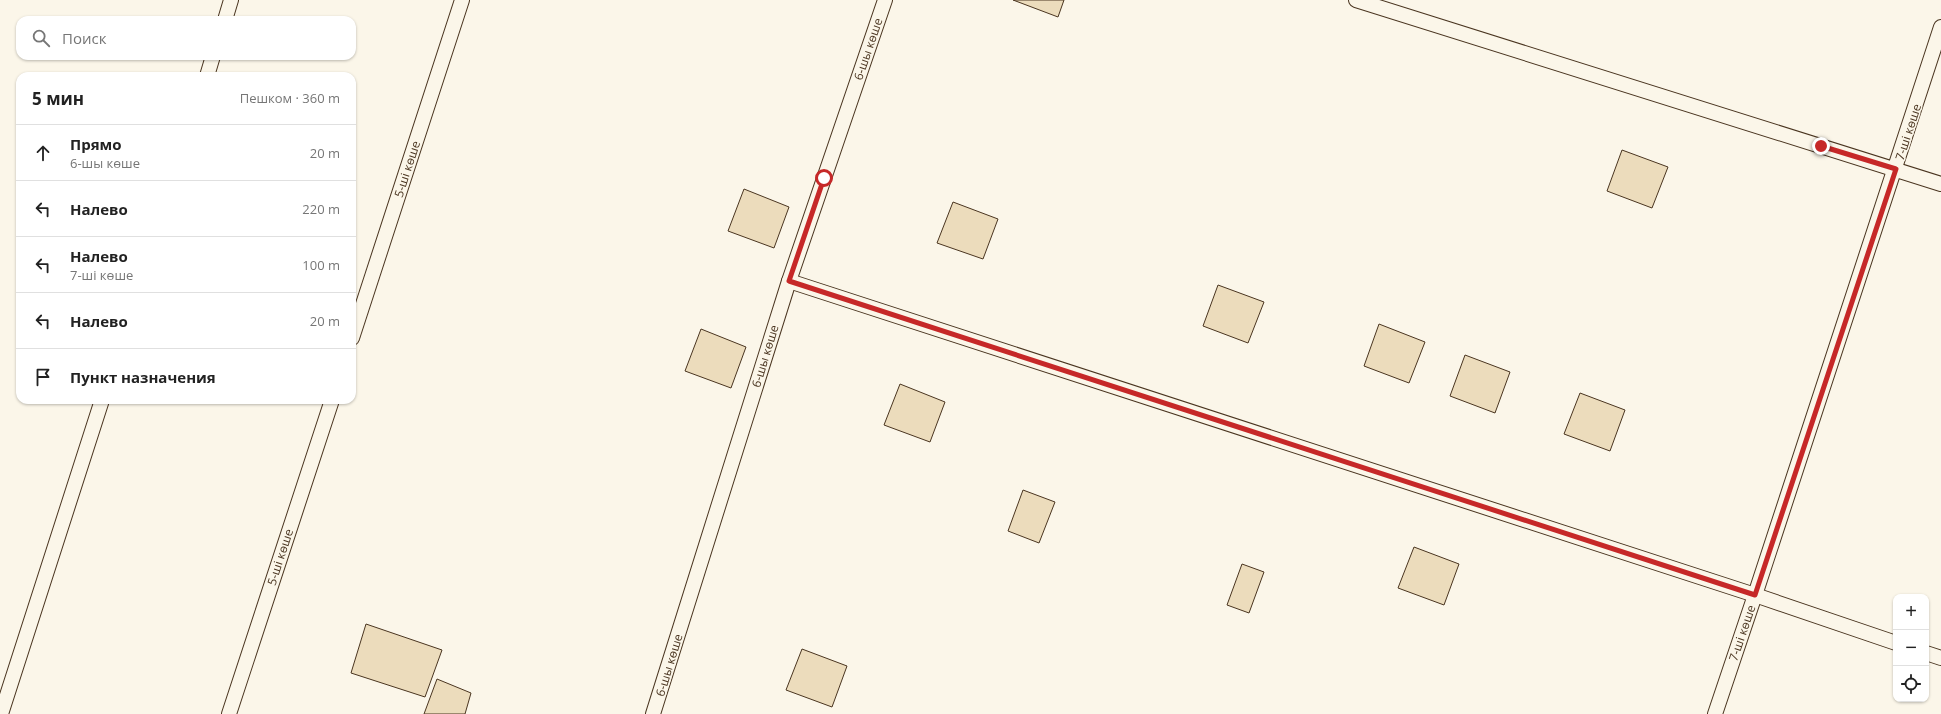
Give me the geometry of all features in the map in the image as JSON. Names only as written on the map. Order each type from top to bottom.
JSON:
[{"type":"lane","points":[[226,16],[231,0]]},
{"type":"lane","name":"5-ші көше","points":[[356,326],[462,0]]},
{"type":"lane","name":"6-шы көше","points":[[653,714],[789,281],[885,0]]},
{"type":"lane","points":[[1356,0],[1941,184]]},
{"type":"lane","name":"7-ші көше","points":[[1714,714],[1896,169],[1941,27]]},
{"type":"lane","points":[[208,72],[212,60]]},
{"type":"lane","points":[[789,281],[1755,595],[1893,642]]},
{"type":"lane","points":[[1,714],[101,404]]},
{"type":"lane","name":"5-ші көше","points":[[229,714],[331,404]]},
{"type":"lane","points":[[1929,654],[1941,658]]},
{"type":"building","points":[[1013,0],[1064,0],[1058,17]]},
{"type":"building","points":[[1622,150],[1668,167],[1652,208],[1607,191]]},
{"type":"building","points":[[744,189],[789,207],[774,248],[728,231]]},
{"type":"building","points":[[953,202],[998,219],[983,259],[937,243]]},
{"type":"building","points":[[1218,285],[1264,302],[1248,343],[1203,326]]},
{"type":"building","points":[[1379,324],[1425,342],[1409,383],[1364,366]]},
{"type":"building","points":[[701,329],[746,347],[731,388],[685,371]]},
{"type":"building","points":[[1465,355],[1510,372],[1495,413],[1450,396]]},
{"type":"building","points":[[900,384],[945,402],[930,442],[884,425]]},
{"type":"building","points":[[1580,393],[1625,410],[1610,451],[1564,434]]},
{"type":"building","points":[[1023,490],[1055,502],[1039,543],[1008,531]]},
{"type":"building","points":[[1414,547],[1459,564],[1444,605],[1398,588]]},
{"type":"building","points":[[1242,564],[1264,572],[1249,613],[1227,605]]},
{"type":"building","points":[[366,624],[442,650],[425,697],[351,673]]},
{"type":"building","points":[[802,649],[847,666],[832,707],[786,690]]},
{"type":"building","points":[[437,679],[471,693],[465,714],[424,714]]},
{"type":"route","points":[[824,178],[789,281],[1755,595],[1896,169],[1821,146]]}]
